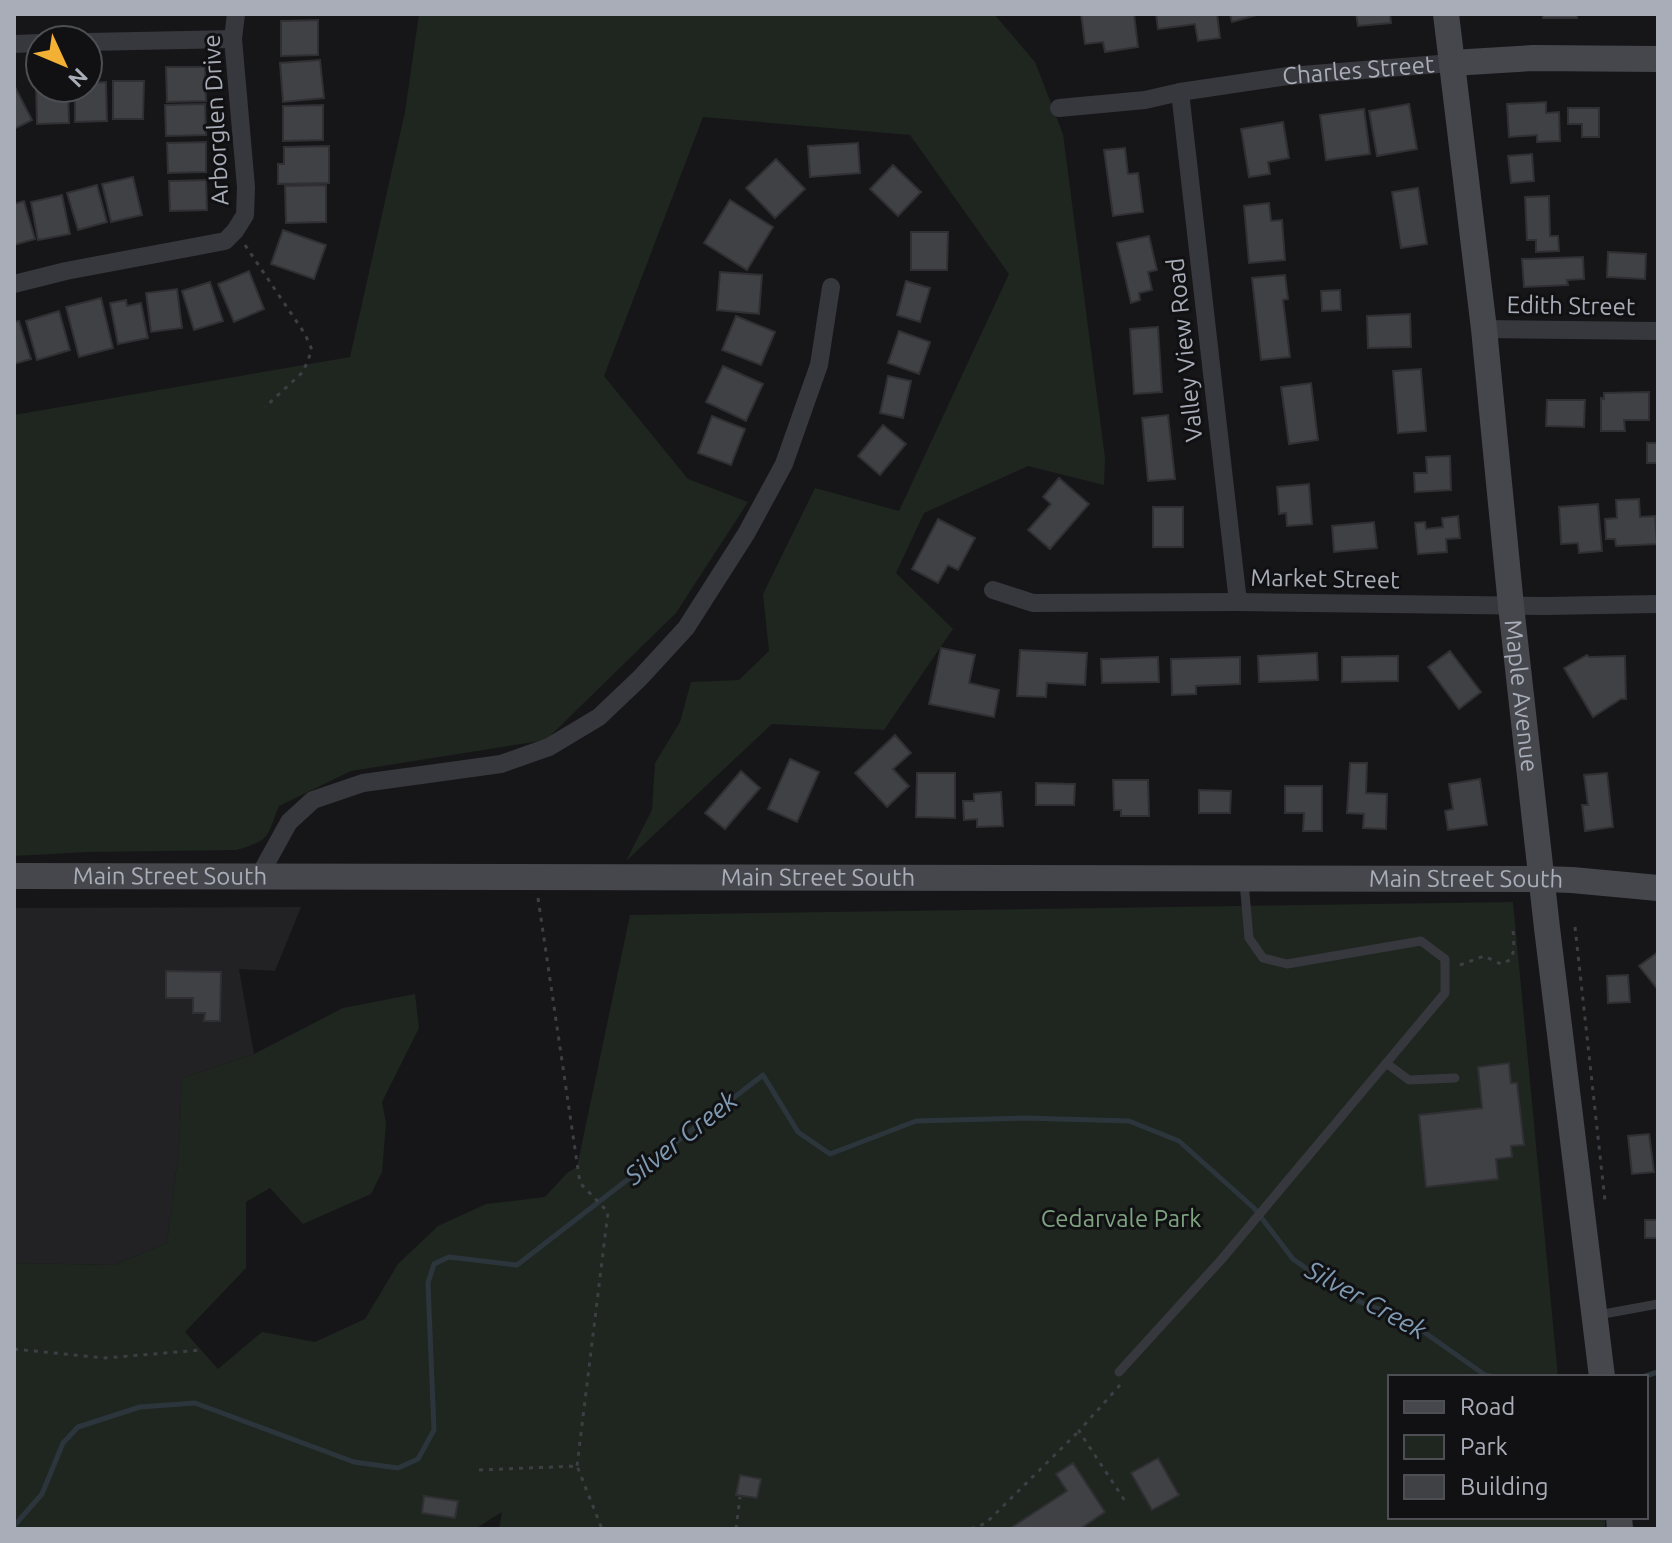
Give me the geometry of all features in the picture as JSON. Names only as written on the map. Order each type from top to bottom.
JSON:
[{"type":"street","name":"Arborglen Drive","points":[[14,284],[225,241],[235,231],[245,215],[246,187],[233,39],[236,14]]},
{"type":"street","name":"Maple Avenue","points":[[1446,14],[1484,329],[1542,879],[1602,1375]]},
{"type":"street","points":[[104,42],[233,39]]},
{"type":"street","name":"Charles Street","points":[[1059,108],[1145,100],[1288,76],[1533,58],[1658,59]]},
{"type":"street","name":"Valley View Road","points":[[1180,92],[1238,602]]},
{"type":"street","points":[[258,878],[289,822],[313,800],[363,783],[501,764],[549,747],[599,717],[640,678],[686,628],[746,534],[784,464],[819,365],[831,287]]},
{"type":"street","name":"Edith Street","points":[[1484,329],[1658,331]]},
{"type":"street","name":"Market Street","points":[[993,590],[1033,603],[1658,604]]},
{"type":"street","name":"Main Street South","points":[[14,876],[1542,879],[1658,888]]},
{"type":"street","name":"Main Street South","points":[[1622,885],[1658,876]]},
{"type":"lane","points":[[1123,1375],[1445,993],[1445,959],[1421,941],[1287,964],[1263,958],[1249,938],[1244,879]]},
{"type":"lane","points":[[1386,1063],[1409,1080],[1455,1078]]},
{"type":"lane","points":[[1595,1316],[1658,1304]]},
{"type":"path","points":[[235,231],[305,334],[312,350],[303,372],[265,407]]},
{"type":"path","points":[[537,897],[580,1183],[608,1212],[577,1466],[602,1529]]},
{"type":"path","points":[[1445,970],[1484,956],[1501,964],[1510,960],[1514,950],[1513,927]]},
{"type":"path","points":[[1575,927],[1605,1204]]},
{"type":"path","points":[[14,1349],[105,1358],[201,1350]]},
{"type":"path","points":[[971,1529],[986,1523],[1079,1431],[1123,1375]]},
{"type":"path","points":[[1079,1431],[1127,1504]]},
{"type":"path","points":[[479,1470],[577,1466]]},
{"type":"path","points":[[736,1529],[740,1497]]},
{"type":"shaded area","points":[[301,907],[275,971],[239,969],[254,1054],[182,1078],[179,1149],[167,1243],[114,1265],[14,1263],[14,908]]},
{"type":"green space","points":[[419,14],[994,14],[1035,62],[1063,134],[1105,458],[1104,485],[1028,466],[924,513],[896,573],[953,629],[884,730],[772,724],[626,861],[652,810],[655,763],[680,722],[691,682],[739,680],[769,651],[763,594],[815,488],[899,511],[1009,274],[910,135],[703,117],[604,376],[688,479],[748,502],[676,613],[546,740],[351,771],[279,806],[266,836],[236,850],[14,856],[14,415],[350,357],[405,112]]},
{"type":"green space","name":"Cedarvale Park","points":[[1513,902],[1558,1375],[1388,1375],[1388,1519],[1605,1519],[1605,1529],[499,1529],[502,1512],[475,1529],[14,1529],[14,1263],[114,1265],[167,1243],[179,1149],[182,1078],[254,1054],[343,1008],[415,994],[419,1028],[382,1102],[386,1123],[382,1172],[371,1194],[303,1224],[270,1188],[246,1202],[246,1268],[185,1332],[218,1369],[262,1332],[315,1342],[365,1319],[398,1264],[438,1226],[486,1204],[545,1197],[567,1173],[577,1167],[630,915]]},
{"type":"building","points":[[1081,14],[1134,14],[1138,47],[1105,52],[1103,42],[1085,44]]},
{"type":"building","points":[[1156,14],[1217,14],[1220,38],[1198,41],[1195,24],[1158,29]]},
{"type":"building","points":[[1230,14],[1260,14],[1232,22]]},
{"type":"building","points":[[1356,14],[1390,14],[1391,23],[1358,26]]},
{"type":"building","points":[[1543,14],[1577,14],[1577,18],[1543,18]]},
{"type":"building","points":[[318,20],[318,55],[281,56],[281,21]]},
{"type":"building","points":[[320,60],[324,98],[283,102],[280,63]]},
{"type":"building","points":[[166,67],[205,67],[206,101],[167,102]]},
{"type":"building","points":[[113,81],[144,81],[143,119],[113,119]]},
{"type":"building","points":[[104,82],[107,121],[75,122],[75,104],[104,104]]},
{"type":"building","points":[[14,88],[32,120],[14,129]]},
{"type":"building","points":[[1546,102],[1546,113],[1559,112],[1560,141],[1537,142],[1537,135],[1509,137],[1507,104]]},
{"type":"building","points":[[37,104],[68,104],[69,123],[37,124]]},
{"type":"building","points":[[205,104],[206,135],[166,136],[165,105]]},
{"type":"building","points":[[1409,104],[1417,149],[1377,156],[1369,111]]},
{"type":"building","points":[[323,105],[323,140],[283,141],[283,106]]},
{"type":"building","points":[[1568,108],[1599,108],[1599,137],[1582,137],[1582,124],[1568,124]]},
{"type":"building","points":[[1364,109],[1370,154],[1326,160],[1320,115]]},
{"type":"building","points":[[1283,122],[1289,158],[1268,162],[1270,174],[1249,177],[1241,129]]},
{"type":"building","points":[[206,142],[206,172],[168,173],[167,143]]},
{"type":"building","points":[[858,143],[860,173],[810,177],[808,146]]},
{"type":"building","points":[[329,146],[329,183],[278,184],[278,164],[284,164],[284,147]]},
{"type":"building","points":[[1125,148],[1128,174],[1138,173],[1143,212],[1113,216],[1104,150]]},
{"type":"building","points":[[1532,154],[1534,181],[1511,183],[1508,156]]},
{"type":"building","points":[[776,159],[805,189],[775,218],[746,188]]},
{"type":"building","points":[[893,165],[921,192],[898,216],[870,189]]},
{"type":"building","points":[[133,177],[142,215],[111,222],[102,184]]},
{"type":"building","points":[[206,180],[207,210],[170,211],[169,181]]},
{"type":"building","points":[[97,185],[107,222],[78,230],[67,193]]},
{"type":"building","points":[[326,185],[326,222],[286,223],[285,186]]},
{"type":"building","points":[[1418,188],[1427,244],[1401,248],[1392,192]]},
{"type":"building","points":[[62,195],[70,234],[38,240],[31,202]]},
{"type":"building","points":[[1549,196],[1550,236],[1558,236],[1559,251],[1536,252],[1536,240],[1527,240],[1525,197]]},
{"type":"building","points":[[730,200],[773,227],[747,270],[704,243]]},
{"type":"building","points":[[24,201],[35,239],[14,245],[14,204]]},
{"type":"building","points":[[1269,203],[1271,221],[1282,220],[1285,260],[1249,263],[1244,206]]},
{"type":"building","points":[[283,230],[326,245],[314,279],[271,264]]},
{"type":"building","points":[[911,232],[948,232],[947,270],[911,270]]},
{"type":"building","points":[[1149,236],[1157,270],[1148,272],[1152,290],[1139,293],[1140,300],[1131,303],[1117,243]]},
{"type":"building","points":[[1608,252],[1646,254],[1645,279],[1607,277]]},
{"type":"building","points":[[1583,257],[1584,279],[1567,280],[1568,285],[1524,287],[1522,259]]},
{"type":"building","points":[[249,271],[264,309],[234,322],[218,284]]},
{"type":"building","points":[[720,272],[762,275],[759,314],[717,310]]},
{"type":"building","points":[[1285,275],[1288,299],[1283,300],[1290,357],[1261,360],[1252,278]]},
{"type":"building","points":[[906,281],[930,288],[920,322],[897,315]]},
{"type":"building","points":[[210,282],[223,321],[194,330],[182,291]]},
{"type":"building","points":[[177,289],[182,328],[151,332],[146,293]]},
{"type":"building","points":[[1340,290],[1341,310],[1322,311],[1321,291]]},
{"type":"building","points":[[101,298],[113,348],[79,357],[66,307]]},
{"type":"building","points":[[126,300],[127,306],[141,303],[148,338],[118,344],[110,303]]},
{"type":"building","points":[[59,311],[70,350],[37,360],[26,321]]},
{"type":"building","points":[[1410,314],[1411,347],[1368,348],[1367,316]]},
{"type":"building","points":[[736,316],[775,332],[761,365],[722,350]]},
{"type":"building","points":[[19,321],[31,359],[14,364],[14,322]]},
{"type":"building","points":[[1158,327],[1162,392],[1134,394],[1130,329]]},
{"type":"building","points":[[899,331],[930,342],[919,374],[888,363]]},
{"type":"building","points":[[723,366],[763,384],[746,421],[706,402]]},
{"type":"building","points":[[1421,369],[1426,431],[1398,433],[1393,371]]},
{"type":"building","points":[[888,376],[911,381],[903,418],[880,413]]},
{"type":"building","points":[[1311,383],[1318,440],[1289,444],[1281,387]]},
{"type":"building","points":[[1649,392],[1649,420],[1624,420],[1625,431],[1601,431],[1601,398],[1604,399],[1604,393]]},
{"type":"building","points":[[1547,400],[1585,400],[1584,427],[1546,426]]},
{"type":"building","points":[[1168,415],[1175,479],[1148,481],[1142,418]]},
{"type":"building","points":[[712,416],[745,429],[731,465],[698,453]]},
{"type":"building","points":[[883,425],[906,444],[880,475],[858,456]]},
{"type":"building","points":[[1647,443],[1658,443],[1658,463],[1647,463]]},
{"type":"building","points":[[1450,456],[1451,490],[1415,492],[1414,473],[1427,473],[1426,457]]},
{"type":"building","points":[[1059,478],[1089,504],[1050,549],[1028,530],[1051,504],[1043,497]]},
{"type":"building","points":[[1309,484],[1312,524],[1287,526],[1286,513],[1279,514],[1277,487]]},
{"type":"building","points":[[1639,499],[1640,517],[1655,516],[1657,544],[1616,546],[1615,539],[1606,539],[1605,519],[1617,518],[1616,500]]},
{"type":"building","points":[[1598,504],[1602,551],[1579,553],[1578,543],[1561,544],[1559,507]]},
{"type":"building","points":[[1153,507],[1183,507],[1183,547],[1153,547]]},
{"type":"building","points":[[1458,516],[1460,538],[1446,539],[1447,552],[1418,554],[1415,523],[1425,522],[1426,529],[1443,527],[1442,518]]},
{"type":"building","points":[[938,519],[975,538],[958,570],[948,565],[938,583],[912,569]]},
{"type":"building","points":[[1374,522],[1377,548],[1334,552],[1332,526]]},
{"type":"building","points":[[941,648],[975,655],[969,683],[999,690],[994,717],[929,704]]},
{"type":"building","points":[[1020,650],[1087,653],[1085,685],[1047,683],[1046,697],[1017,696]]},
{"type":"building","points":[[1450,651],[1481,692],[1459,709],[1428,667]]},
{"type":"building","points":[[1317,653],[1318,680],[1259,682],[1258,656]]},
{"type":"building","points":[[1587,655],[1625,656],[1626,699],[1593,717],[1564,668]]},
{"type":"building","points":[[1398,656],[1398,681],[1342,682],[1342,657]]},
{"type":"building","points":[[1158,657],[1159,682],[1102,683],[1101,659]]},
{"type":"building","points":[[1240,657],[1240,684],[1196,686],[1196,694],[1172,695],[1171,659]]},
{"type":"building","points":[[895,735],[911,753],[893,769],[909,786],[887,807],[855,773]]},
{"type":"building","points":[[790,759],[819,772],[797,822],[768,809]]},
{"type":"building","points":[[1350,763],[1367,763],[1366,793],[1387,794],[1386,829],[1363,828],[1364,814],[1347,813]]},
{"type":"building","points":[[741,771],[760,788],[725,829],[705,813]]},
{"type":"building","points":[[917,773],[955,773],[955,818],[916,817]]},
{"type":"building","points":[[1607,773],[1613,827],[1585,831],[1582,805],[1588,805],[1584,775]]},
{"type":"building","points":[[1480,779],[1487,825],[1448,830],[1445,811],[1453,809],[1449,784]]},
{"type":"building","points":[[1113,780],[1148,780],[1149,816],[1121,816],[1121,810],[1114,810]]},
{"type":"building","points":[[1036,783],[1075,784],[1074,805],[1036,805]]},
{"type":"building","points":[[1285,786],[1322,786],[1322,831],[1303,831],[1304,813],[1285,813]]},
{"type":"building","points":[[1199,790],[1231,791],[1230,813],[1199,813]]},
{"type":"building","points":[[1001,792],[1003,826],[977,827],[977,819],[964,820],[963,801],[974,801],[974,794]]},
{"type":"building","points":[[1658,952],[1658,990],[1639,966]]},
{"type":"building","points":[[166,971],[221,972],[220,1021],[204,1021],[205,1013],[193,1013],[193,998],[166,998]]},
{"type":"building","points":[[1628,975],[1630,1002],[1608,1003],[1607,976]]},
{"type":"building","points":[[1509,1063],[1511,1083],[1517,1083],[1524,1145],[1511,1146],[1512,1157],[1496,1159],[1498,1179],[1426,1187],[1419,1115],[1482,1108],[1478,1067]]},
{"type":"building","points":[[1649,1134],[1654,1172],[1632,1174],[1628,1136]]},
{"type":"building","points":[[1645,1220],[1658,1220],[1658,1238],[1645,1238]]},
{"type":"building","points":[[1158,1458],[1179,1495],[1152,1510],[1131,1473]]},
{"type":"building","points":[[1073,1463],[1105,1512],[1080,1529],[1009,1529],[1067,1491],[1056,1474]]},
{"type":"building","points":[[740,1475],[761,1479],[757,1498],[736,1495]]},
{"type":"building","points":[[424,1496],[458,1501],[455,1518],[422,1513]]},
{"type":"waterway","name":"Silver Creek","points":[[14,1526],[42,1494],[63,1443],[78,1427],[140,1407],[195,1403],[354,1462],[398,1468],[418,1459],[434,1430],[428,1283],[434,1264],[449,1257],[517,1265],[763,1075],[798,1132],[830,1154],[916,1121],[1024,1118],[1129,1121],[1179,1141],[1254,1208],[1293,1259],[1360,1302],[1404,1318],[1485,1375]]},
{"type":"waterway","name":"Silver Creek","points":[[1648,1375],[1658,1372]]}]
